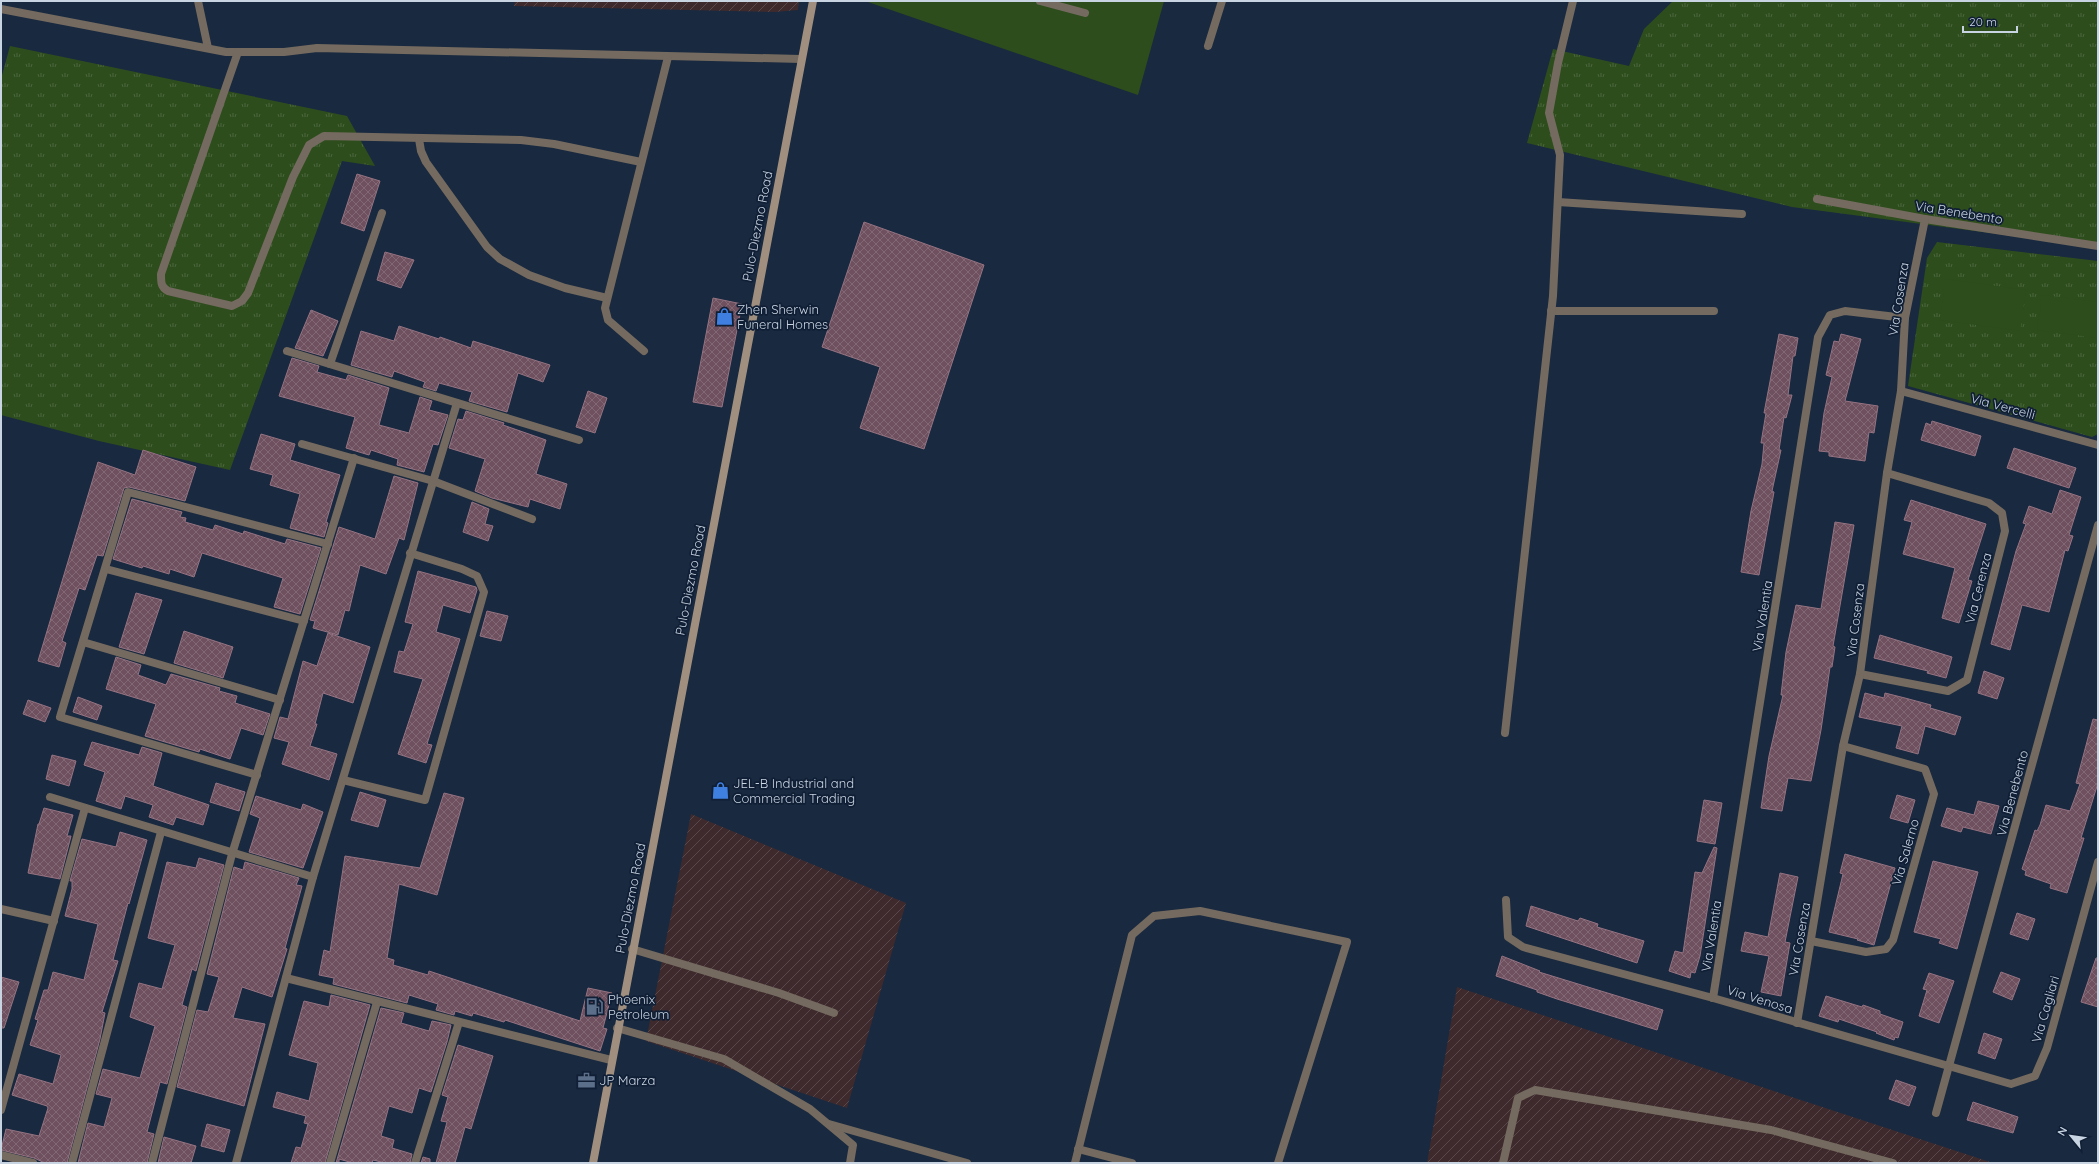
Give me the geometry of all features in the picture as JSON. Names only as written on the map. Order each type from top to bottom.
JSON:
[{"type":"main road","name":"Pulo-Diezmo Road","points":[[593,1163],[617,1028],[813,1]]},
{"type":"street","points":[[198,1],[208,48]]},
{"type":"street","points":[[1040,1],[1085,14]]},
{"type":"street","points":[[1208,46],[1222,1]]},
{"type":"street","points":[[1505,733],[1551,311],[1560,155],[1549,113],[1558,63],[1573,1]]},
{"type":"street","points":[[1,9],[208,48],[238,52],[284,52],[317,48],[802,59]]},
{"type":"street","points":[[238,52],[162,274],[161,282],[163,288],[168,291],[232,306],[242,301],[248,293],[293,177],[309,145],[324,136],[521,140],[554,144],[641,162]]},
{"type":"street","points":[[644,351],[608,320],[605,314],[606,298],[668,57]]},
{"type":"street","points":[[419,139],[421,151],[426,162],[487,247],[500,259],[529,276],[565,288],[606,298]]},
{"type":"street","name":"Via Benebento","points":[[1817,199],[1925,220],[2098,246]]},
{"type":"street","points":[[1558,202],[1742,214]]},
{"type":"street","points":[[330,364],[382,213]]},
{"type":"street","name":"Via Cosenza","points":[[1797,1023],[1843,746],[1860,674],[1887,473],[1901,391],[1905,318],[1925,220]]},
{"type":"street","name":"Via Valentia","points":[[1713,998],[1818,337],[1830,314],[1845,310],[1905,318]]},
{"type":"street","points":[[1551,311],[1714,311]]},
{"type":"street","points":[[288,351],[579,440]]},
{"type":"street","name":"Via Vercelli","points":[[1901,391],[2098,445]]},
{"type":"street","points":[[236,1163],[313,877],[410,553],[457,403]]},
{"type":"street","points":[[302,444],[433,481],[532,518]]},
{"type":"street","points":[[152,1163],[232,854],[354,458]]},
{"type":"street","name":"Via Cerenza","points":[[1860,674],[1948,691],[1967,680],[2005,531],[2002,513],[1989,503],[1887,473]]},
{"type":"street","points":[[257,775],[60,717],[106,569],[128,492],[328,544]]},
{"type":"street","name":"Via Benebento","points":[[1936,1114],[1950,1068],[2098,525]]},
{"type":"street","points":[[343,780],[425,800],[484,592],[476,576],[462,569],[410,553]]},
{"type":"street","points":[[106,569],[304,621]]},
{"type":"street","points":[[83,642],[280,700]]},
{"type":"street","name":"Via Salerno","points":[[1811,941],[1866,952],[1886,949],[1893,940],[1934,794],[1925,769],[1843,746]]},
{"type":"street","points":[[50,797],[232,854],[313,877]]},
{"type":"street","points":[[1,1110],[85,808]]},
{"type":"street","points":[[72,1163],[161,832]]},
{"type":"street","name":"Via Cagliari","points":[[1950,1068],[2011,1084],[2035,1076],[2047,1048],[2098,862]]},
{"type":"street","name":"Via Venosa","points":[[1506,900],[1508,937],[1523,947],[1713,998],[1950,1068]]},
{"type":"street","points":[[1,909],[54,920]]},
{"type":"street","points":[[1074,1163],[1132,935],[1154,916],[1200,911],[1347,942],[1278,1163]]},
{"type":"street","points":[[632,949],[779,993],[834,1013]]},
{"type":"street","points":[[286,978],[611,1060]]},
{"type":"street","points":[[330,1163],[377,1002]]},
{"type":"street","points":[[415,1163],[459,1022]]},
{"type":"street","points":[[617,1028],[724,1059],[810,1109],[827,1123],[853,1145],[850,1163]]},
{"type":"street","points":[[1503,1163],[1518,1098],[1535,1090],[1771,1130],[1893,1163]]},
{"type":"street","points":[[827,1123],[967,1163]]},
{"type":"street","points":[[1078,1149],[1132,1163]]},
{"type":"street","points":[[1,1155],[33,1163]]},
{"type":"shaded area","points":[[515,1],[799,1],[798,10],[775,12],[514,6]]},
{"type":"shaded area","points":[[691,814],[906,903],[847,1108],[646,1041]]},
{"type":"shaded area","points":[[1457,987],[1993,1163],[1427,1163]]},
{"type":"green space","points":[[865,1],[1164,1],[1138,95]]},
{"type":"green space","points":[[1673,1],[2098,1],[2098,247],[1792,207],[1527,143],[1553,49],[1629,66],[1644,29]]},
{"type":"green space","points":[[10,46],[347,116],[375,166],[342,161],[230,470],[99,441],[1,415],[1,79]]},
{"type":"green space","points":[[1937,242],[2098,261],[2098,434],[2092,437],[1908,386],[1927,258]]},
{"type":"green space","points":[[1946,279],[2026,290],[2020,331],[1940,320]]},
{"type":"green space","points":[[2042,295],[2098,302],[2098,338],[2037,330]]},
{"type":"building","points":[[357,174],[380,181],[364,231],[341,223]]},
{"type":"building","points":[[864,222],[984,265],[924,449],[860,428],[880,367],[822,347]]},
{"type":"building","points":[[385,252],[414,260],[401,288],[377,280]]},
{"type":"building","points":[[713,298],[742,304],[722,407],[693,402]]},
{"type":"building","points":[[311,310],[338,321],[323,356],[295,348]]},
{"type":"building","points":[[399,326],[439,339],[440,337],[471,348],[473,341],[550,365],[543,382],[518,373],[507,412],[469,401],[472,392],[439,383],[436,391],[423,387],[425,382],[394,371],[392,377],[351,365],[361,331],[394,341]]},
{"type":"building","points":[[1779,334],[1798,338],[1795,356],[1793,356],[1788,395],[1792,395],[1786,418],[1784,417],[1779,450],[1781,450],[1772,491],[1774,492],[1759,575],[1741,572],[1751,511],[1762,464],[1764,443],[1761,443],[1766,413],[1764,413]]},
{"type":"building","points":[[1841,334],[1861,339],[1845,401],[1878,406],[1874,433],[1869,432],[1865,461],[1829,456],[1829,452],[1819,451],[1824,413],[1832,377],[1826,375],[1834,341],[1839,342]]},
{"type":"building","points":[[292,358],[319,366],[317,372],[346,380],[348,375],[389,388],[379,425],[409,433],[420,397],[432,401],[429,410],[448,415],[438,445],[433,444],[424,472],[397,465],[398,459],[371,450],[369,455],[346,448],[355,417],[279,396]]},
{"type":"building","points":[[588,391],[607,398],[595,433],[576,427]]},
{"type":"building","points":[[466,411],[504,423],[503,425],[546,440],[536,474],[567,484],[560,509],[530,499],[528,507],[492,498],[475,491],[485,459],[449,448],[458,419],[463,420]]},
{"type":"building","points":[[1932,421],[1981,436],[1975,456],[1921,440],[1926,423],[1931,425]]},
{"type":"building","points":[[261,434],[295,444],[290,460],[340,475],[326,522],[328,523],[324,537],[290,528],[300,494],[270,485],[273,475],[250,469]]},
{"type":"building","points":[[2014,448],[2076,468],[2069,488],[2007,468]]},
{"type":"building","points":[[143,450],[196,467],[185,501],[129,487],[124,488],[103,556],[97,555],[85,590],[79,588],[62,641],[66,643],[59,667],[38,661],[98,462],[135,475]]},
{"type":"building","points":[[394,476],[418,483],[404,540],[399,538],[386,574],[360,565],[349,611],[345,610],[338,635],[313,628],[315,621],[310,620],[339,527],[375,539]]},
{"type":"building","points":[[2060,490],[2081,497],[2069,535],[2073,536],[2068,551],[2065,550],[2049,612],[2022,605],[2010,650],[1991,644],[2016,551],[2026,524],[2023,523],[2029,506],[2052,514]]},
{"type":"building","points":[[132,499],[182,512],[180,517],[186,518],[185,522],[213,530],[215,525],[243,534],[244,531],[285,544],[287,539],[321,548],[300,614],[274,607],[283,578],[202,553],[194,577],[170,569],[169,574],[113,559]]},
{"type":"building","points":[[1911,500],[1986,524],[1968,580],[1972,581],[1959,623],[1942,618],[1955,568],[1903,554],[1912,522],[1904,520]]},
{"type":"building","points":[[472,502],[489,509],[485,524],[493,526],[488,541],[463,532]]},
{"type":"building","points":[[1835,522],[1854,525],[1833,646],[1835,647],[1832,667],[1830,667],[1821,730],[1811,781],[1788,778],[1782,811],[1761,808],[1769,756],[1783,695],[1781,695],[1786,652],[1796,605],[1821,609]]},
{"type":"building","points":[[418,571],[476,587],[477,590],[470,613],[443,605],[436,632],[460,639],[427,744],[432,745],[426,763],[398,754],[423,679],[394,672],[399,651],[404,652],[413,624],[405,622]]},
{"type":"building","points":[[136,593],[162,600],[144,654],[119,647]]},
{"type":"building","points":[[487,611],[508,616],[501,641],[480,636]]},
{"type":"building","points":[[184,631],[233,647],[223,678],[174,663]]},
{"type":"building","points":[[328,633],[370,647],[353,703],[323,693],[315,724],[317,724],[310,746],[337,754],[329,780],[282,764],[289,742],[274,738],[280,717],[288,719],[303,661],[317,666]]},
{"type":"building","points":[[1880,635],[1952,657],[1946,678],[1927,673],[1928,671],[1874,658]]},
{"type":"building","points":[[116,657],[141,665],[138,675],[166,685],[171,674],[220,688],[219,691],[237,696],[235,703],[270,714],[263,735],[241,728],[230,759],[200,749],[199,752],[145,736],[156,704],[106,689]]},
{"type":"building","points":[[1984,671],[2004,678],[1997,699],[1978,693]]},
{"type":"building","points":[[1865,693],[1884,698],[1885,693],[1905,698],[1931,705],[1930,708],[1961,717],[1955,735],[1925,726],[1918,754],[1896,748],[1902,726],[1859,717]]},
{"type":"building","points":[[78,697],[102,706],[97,720],[73,712]]},
{"type":"building","points":[[28,700],[51,708],[45,722],[23,714]]},
{"type":"building","points":[[2093,719],[2098,720],[2098,783],[2081,838],[2084,838],[2067,893],[2050,888],[2051,884],[2025,875],[2026,871],[2022,869],[2035,830],[2037,831],[2040,825],[2046,805],[2070,811],[2080,784],[2076,783]]},
{"type":"building","points":[[92,742],[139,755],[142,747],[162,753],[153,786],[209,805],[203,825],[176,817],[173,825],[149,817],[153,805],[125,796],[121,809],[96,801],[105,772],[84,765]]},
{"type":"building","points":[[52,755],[76,761],[69,786],[46,779]]},
{"type":"building","points":[[216,783],[245,792],[239,811],[210,802]]},
{"type":"building","points":[[360,792],[386,800],[378,827],[351,820]]},
{"type":"building","points":[[444,793],[464,798],[437,895],[399,884],[387,958],[394,960],[393,965],[428,975],[429,971],[580,1021],[588,988],[612,993],[603,1028],[607,1029],[600,1051],[505,1020],[504,1022],[473,1013],[472,1016],[455,1011],[454,1015],[436,1010],[438,1004],[409,995],[407,1003],[333,984],[334,978],[319,975],[324,950],[330,952],[345,856],[420,868]]},
{"type":"building","points":[[1897,795],[1915,800],[1908,823],[1890,818]]},
{"type":"building","points":[[256,796],[301,810],[303,804],[323,812],[303,868],[249,852],[260,818],[250,814]]},
{"type":"building","points":[[1704,800],[1722,803],[1715,844],[1697,841]]},
{"type":"building","points":[[1978,801],[1999,806],[1991,834],[1963,827],[1961,832],[1941,826],[1947,808],[1974,815]]},
{"type":"building","points":[[44,808],[73,815],[67,836],[71,836],[60,879],[28,873],[38,824]]},
{"type":"building","points":[[120,832],[147,840],[113,960],[118,961],[102,1012],[105,1013],[100,1039],[67,1163],[45,1163],[34,1158],[1,1150],[6,1129],[39,1136],[48,1108],[47,1106],[12,1095],[19,1074],[53,1084],[61,1055],[30,1045],[38,1020],[35,1019],[44,990],[48,990],[53,972],[84,980],[98,924],[65,916],[72,889],[72,881],[70,881],[82,839],[116,847]]},
{"type":"building","points":[[1714,847],[1717,848],[1700,956],[1695,973],[1691,972],[1690,978],[1669,971],[1675,951],[1683,953],[1695,872],[1702,873]]},
{"type":"building","points":[[1845,854],[1895,868],[1874,945],[1857,940],[1858,939],[1829,932],[1843,874],[1840,873]]},
{"type":"building","points":[[199,858],[224,865],[196,971],[192,969],[182,1005],[187,1007],[167,1084],[160,1082],[147,1132],[154,1134],[147,1163],[78,1163],[88,1123],[104,1127],[112,1098],[96,1094],[103,1069],[140,1078],[155,1026],[130,1017],[139,983],[162,989],[175,945],[148,938],[167,862],[196,868]]},
{"type":"building","points":[[1933,861],[1978,872],[1957,949],[1939,943],[1941,939],[1914,932]]},
{"type":"building","points":[[245,862],[299,878],[296,885],[302,886],[285,948],[287,949],[272,997],[242,987],[233,1018],[265,1024],[244,1106],[177,1087],[197,1010],[208,1012],[219,977],[207,974],[234,867],[243,870]]},
{"type":"building","points":[[1780,873],[1798,877],[1785,942],[1790,943],[1781,996],[1761,992],[1769,956],[1741,951],[1745,932],[1768,937]]},
{"type":"building","points":[[1531,906],[1578,921],[1580,918],[1598,924],[1597,927],[1644,941],[1637,963],[1526,926]]},
{"type":"building","points":[[2017,913],[2035,919],[2028,940],[2010,934]]},
{"type":"building","points":[[1502,956],[1540,971],[1539,972],[1663,1010],[1657,1030],[1557,999],[1537,992],[1537,990],[1496,976]]},
{"type":"building","points":[[2096,958],[2098,958],[2098,1007],[2081,1002]]},
{"type":"building","points":[[2001,972],[2020,979],[2012,1000],[1993,992]]},
{"type":"building","points":[[1929,973],[1954,981],[1939,1023],[1919,1016],[1927,990],[1923,989]]},
{"type":"building","points":[[1,977],[19,982],[4,1028],[1,1028]]},
{"type":"building","points":[[331,995],[370,1005],[325,1163],[291,1163],[296,1147],[301,1148],[308,1124],[304,1123],[306,1116],[273,1107],[277,1092],[309,1101],[318,1063],[289,1055],[304,1001],[329,1007]]},
{"type":"building","points":[[1826,996],[1862,1007],[1863,1005],[1880,1011],[1880,1014],[1903,1022],[1898,1038],[1895,1037],[1894,1040],[1876,1033],[1877,1032],[1839,1019],[1838,1022],[1819,1016]]},
{"type":"building","points":[[381,1008],[404,1013],[401,1023],[429,1031],[432,1021],[451,1025],[447,1042],[431,1092],[419,1088],[412,1113],[389,1106],[381,1136],[394,1140],[392,1148],[412,1154],[410,1163],[385,1163],[373,1160],[372,1163],[353,1163],[339,1159],[339,1163],[336,1163]]},
{"type":"building","points":[[1984,1033],[2002,1039],[1995,1059],[1978,1053]]},
{"type":"building","points":[[458,1045],[493,1056],[471,1129],[465,1127],[455,1163],[436,1163],[447,1122],[441,1121],[448,1097],[442,1095]]},
{"type":"building","points":[[1896,1080],[1916,1087],[1909,1106],[1889,1099]]},
{"type":"building","points":[[1973,1102],[2018,1117],[2013,1133],[1967,1120]]},
{"type":"building","points":[[207,1124],[230,1130],[224,1152],[201,1146]]},
{"type":"building","points":[[164,1137],[196,1146],[191,1163],[158,1163]]},
{"type":"building","points":[[423,1157],[430,1159],[430,1163],[421,1163]]},
{"type":"place","name":"Zhen Sherwin Funeral Homes","points":[[724,316]]},
{"type":"place","name":"JEL-B Industrial and Commercial Trading","points":[[720,790]]},
{"type":"place","name":"Phoenix Petroleum","points":[[595,1006]]},
{"type":"place","name":"JP Marza","points":[[586,1080]]}]
